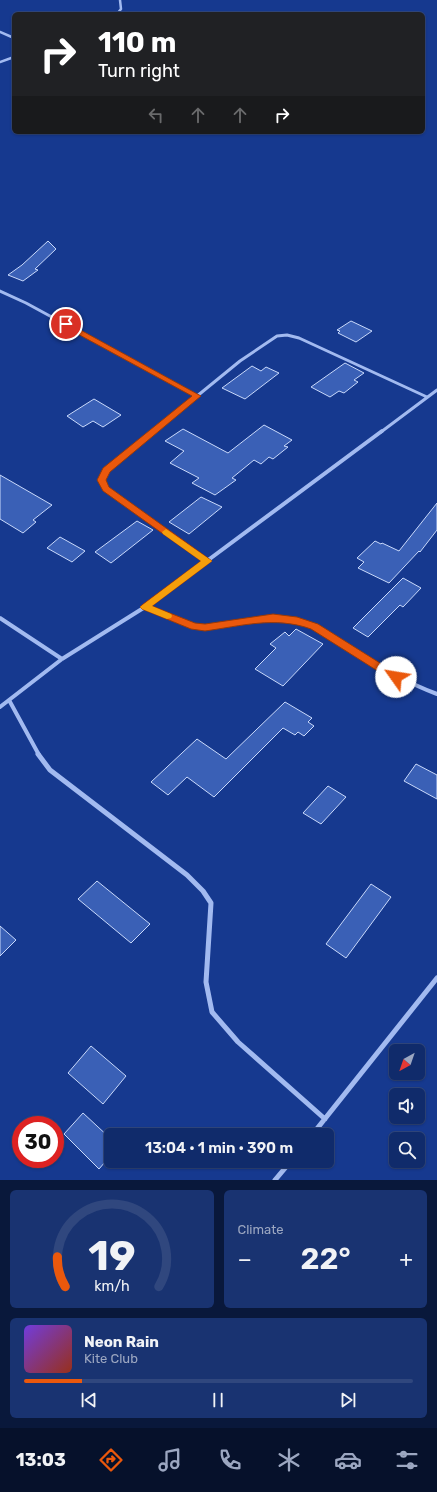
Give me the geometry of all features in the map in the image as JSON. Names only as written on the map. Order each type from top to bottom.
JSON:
[{"type":"street","points":[[119,12],[121,9],[120,0]]},
{"type":"street","points":[[0,32],[12,37]]},
{"type":"street","points":[[0,62],[12,58]]},
{"type":"street","points":[[0,291],[26,303],[197,396]]},
{"type":"street","points":[[207,561],[106,489],[102,480],[106,470],[240,361],[277,336],[287,335],[299,338],[427,397]]},
{"type":"street","points":[[0,707],[62,659],[145,607],[437,390]]},
{"type":"street","points":[[145,607],[194,626],[205,627],[273,618],[297,620],[314,626],[396,677],[437,694]]},
{"type":"street","points":[[0,618],[62,659]]},
{"type":"street","points":[[9,700],[16,711],[31,743],[41,760],[50,770],[156,851],[201,887],[208,896],[211,903],[206,982],[212,1012],[238,1042],[325,1119]]},
{"type":"street","points":[[318,1128],[437,978]]},
{"type":"street","points":[[275,1180],[284,1168]]},
{"type":"building","points":[[48,241],[56,249],[35,269],[38,270],[23,281],[8,275],[22,265]]},
{"type":"building","points":[[351,321],[372,331],[356,342],[338,333],[340,331],[337,330]]},
{"type":"building","points":[[345,363],[364,373],[354,380],[358,382],[344,393],[339,391],[330,397],[311,387]]},
{"type":"building","points":[[252,366],[261,371],[266,367],[279,373],[245,399],[222,388]]},
{"type":"building","points":[[94,399],[121,415],[103,427],[93,421],[83,427],[67,416]]},
{"type":"building","points":[[264,425],[292,440],[284,446],[288,447],[273,459],[269,457],[261,464],[254,460],[232,478],[236,480],[215,495],[192,483],[199,478],[170,463],[184,451],[165,441],[183,429],[228,453]]},
{"type":"building","points":[[0,475],[52,505],[33,520],[36,522],[23,533],[0,519]]},
{"type":"building","points":[[201,497],[222,507],[189,534],[169,522]]},
{"type":"building","points":[[437,503],[437,530],[420,552],[419,551],[389,583],[358,568],[364,562],[357,558],[375,541],[399,551]]},
{"type":"building","points":[[137,521],[153,530],[111,563],[95,552]]},
{"type":"building","points":[[60,537],[85,551],[72,562],[47,548]]},
{"type":"building","points":[[403,578],[421,588],[403,607],[400,605],[368,637],[353,628]]},
{"type":"building","points":[[296,629],[323,644],[283,686],[255,669],[276,648],[270,644],[285,632],[289,636]]},
{"type":"building","points":[[285,702],[312,718],[308,722],[314,726],[304,736],[298,732],[295,735],[283,728],[214,797],[187,777],[168,795],[151,782],[197,739],[226,759]]},
{"type":"building","points":[[416,764],[437,775],[437,799],[404,781]]},
{"type":"building","points":[[328,786],[346,797],[321,824],[303,813]]},
{"type":"building","points":[[97,881],[150,924],[131,943],[78,899]]},
{"type":"building","points":[[371,884],[391,897],[346,958],[326,944]]},
{"type":"building","points":[[0,926],[16,940],[0,956]]},
{"type":"building","points":[[91,1046],[126,1076],[103,1104],[68,1073]]},
{"type":"building","points":[[83,1113],[104,1132],[104,1163],[99,1169],[64,1134]]},
{"type":"slow traffic","points":[[166,532],[207,561],[145,607],[167,616]]},
{"type":"route","points":[[66,324],[197,396],[106,470],[102,480],[106,489],[207,561],[145,607],[194,626],[205,627],[273,618],[297,620],[314,626],[396,677]]}]
